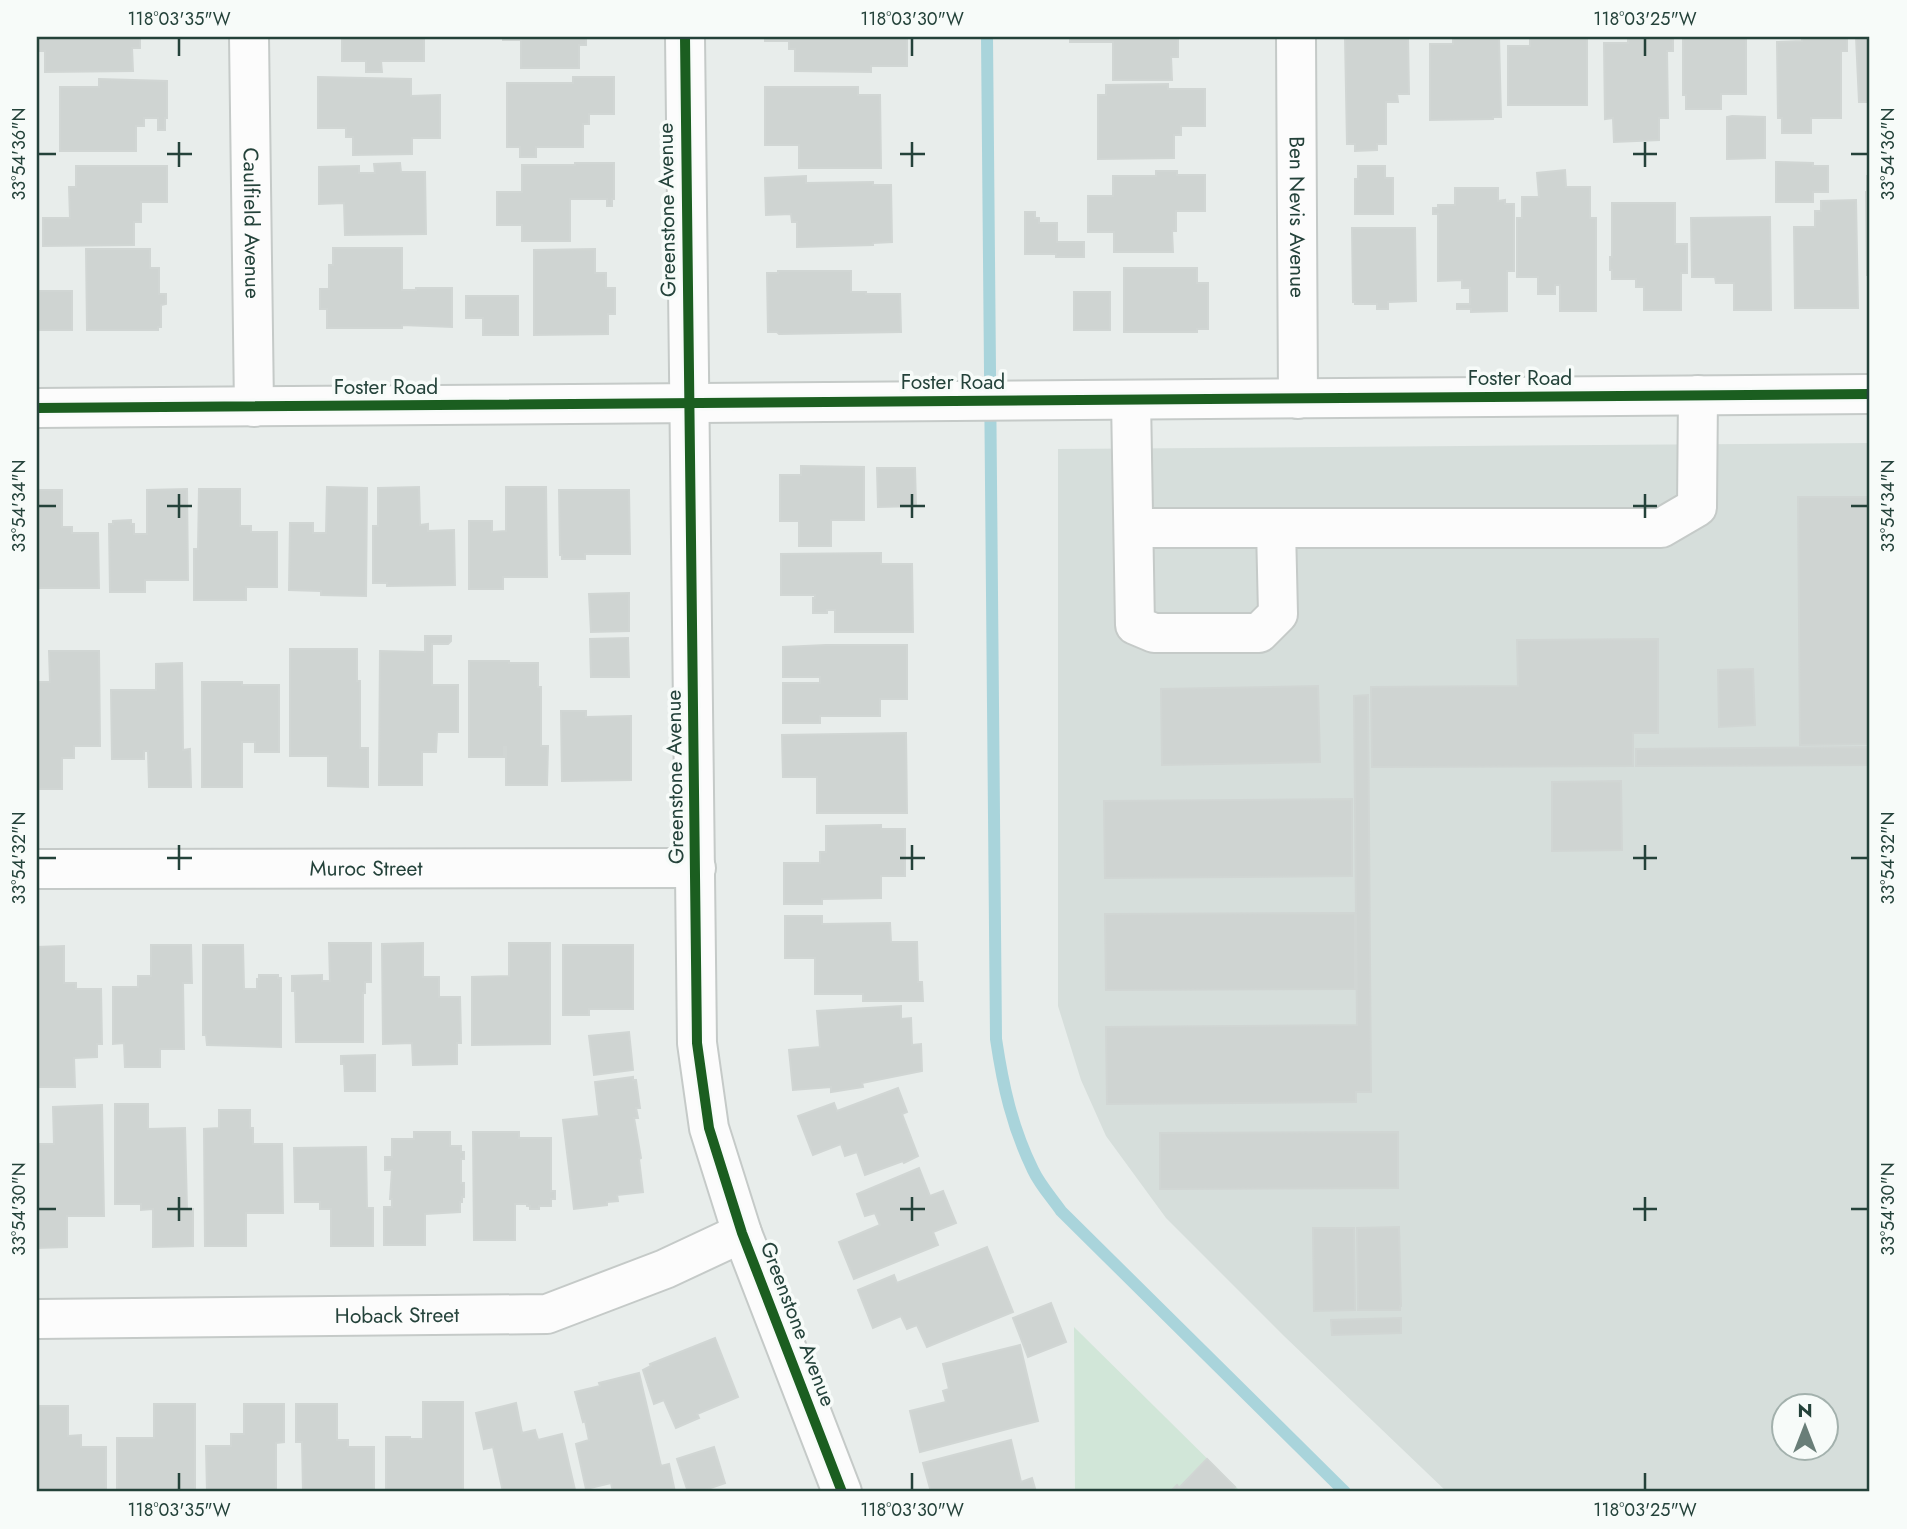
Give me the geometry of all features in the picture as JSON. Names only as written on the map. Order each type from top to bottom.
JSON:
[{"type":"street","name":"Caulfield Avenue","points":[[248,37],[254,407]]},
{"type":"street","name":"Greenstone Avenue","points":[[685,37],[697,1043],[709,1128],[742,1233],[842,1492]]},
{"type":"street","name":"Ben Nevis Avenue","points":[[1296,37],[1298,399]]},
{"type":"street","name":"Foster Road","points":[[37,408],[1870,394]]},
{"type":"street","points":[[1134,528],[1661,528],[1697,507],[1698,396]]},
{"type":"street","points":[[1131,400],[1135,625],[1154,634],[1259,634],[1278,614],[1276,528]]},
{"type":"street","name":"Muroc Street","points":[[37,869],[696,868]]},
{"type":"street","name":"Hoback Street","points":[[37,1319],[547,1314],[665,1269],[742,1233]]},
{"type":"shaded area","points":[[1870,443],[1870,1492],[1447,1492],[1284,1336],[1166,1218],[1106,1136],[1081,1080],[1058,1006],[1058,449]]},
{"type":"green space","points":[[1074,1327],[1241,1492],[1075,1492]]},
{"type":"building","points":[[37,37],[140,37],[140,48],[132,48],[133,71],[45,72],[45,51],[37,51]]},
{"type":"building","points":[[342,37],[424,37],[424,61],[381,61],[382,72],[366,72],[366,61],[342,61]]},
{"type":"building","points":[[503,37],[586,37],[586,45],[579,45],[579,68],[521,68],[521,40],[503,40]]},
{"type":"building","points":[[765,37],[907,37],[907,66],[871,66],[871,72],[795,71],[795,49],[789,49],[789,41],[765,41]]},
{"type":"building","points":[[1070,37],[1178,37],[1178,57],[1171,57],[1172,80],[1113,80],[1113,42],[1070,42]]},
{"type":"building","points":[[1345,37],[1408,37],[1409,94],[1397,94],[1398,102],[1386,102],[1386,144],[1377,144],[1377,150],[1355,151],[1355,144],[1347,144]]},
{"type":"building","points":[[1453,37],[1499,37],[1501,117],[1430,120],[1430,44],[1453,44]]},
{"type":"building","points":[[1587,37],[1587,105],[1508,105],[1508,46],[1530,46],[1530,39]]},
{"type":"building","points":[[1628,37],[1673,37],[1673,51],[1667,51],[1668,118],[1659,118],[1659,140],[1614,142],[1613,118],[1605,119],[1604,43],[1628,43]]},
{"type":"building","points":[[1683,37],[1746,37],[1746,94],[1721,94],[1721,109],[1686,109],[1686,95],[1683,95]]},
{"type":"building","points":[[1802,37],[1847,37],[1847,51],[1841,51],[1841,118],[1811,118],[1811,133],[1782,133],[1782,118],[1778,118],[1777,42],[1802,41]]},
{"type":"building","points":[[1856,37],[1870,37],[1870,102],[1859,102]]},
{"type":"building","points":[[318,77],[411,79],[411,96],[440,95],[440,138],[412,138],[412,154],[353,155],[353,137],[346,137],[346,128],[318,128]]},
{"type":"building","points":[[573,77],[614,77],[614,114],[589,114],[589,124],[583,124],[583,147],[536,147],[536,157],[520,157],[520,147],[507,147],[507,83],[573,83]]},
{"type":"building","points":[[99,79],[167,81],[165,130],[158,130],[158,118],[144,118],[144,126],[136,126],[136,151],[60,151],[60,87],[99,87]]},
{"type":"building","points":[[1168,84],[1168,89],[1205,89],[1205,126],[1181,126],[1181,135],[1174,135],[1174,158],[1098,159],[1098,95],[1106,95],[1106,85]]},
{"type":"building","points":[[765,87],[858,87],[858,95],[880,95],[881,168],[799,168],[799,145],[765,145]]},
{"type":"building","points":[[1727,117],[1765,117],[1765,158],[1727,159]]},
{"type":"building","points":[[1776,162],[1828,166],[1828,192],[1813,192],[1813,202],[1776,202]]},
{"type":"building","points":[[400,163],[401,172],[425,172],[426,234],[345,235],[344,203],[319,204],[319,167],[359,166],[359,173],[375,173],[374,164]]},
{"type":"building","points":[[614,163],[614,199],[612,206],[607,206],[607,199],[570,199],[570,241],[522,241],[522,225],[497,225],[497,192],[522,192],[522,165]]},
{"type":"building","points":[[76,166],[167,166],[167,202],[141,202],[141,222],[134,222],[134,245],[43,246],[43,218],[70,218],[69,187],[76,187]]},
{"type":"building","points":[[1358,166],[1385,166],[1385,178],[1393,178],[1393,214],[1355,214],[1355,179],[1358,179]]},
{"type":"building","points":[[1565,170],[1566,187],[1590,187],[1590,218],[1596,218],[1596,311],[1560,311],[1560,285],[1555,285],[1555,294],[1538,294],[1538,277],[1517,277],[1517,218],[1522,218],[1522,197],[1539,197],[1537,173]]},
{"type":"building","points":[[1156,171],[1177,171],[1177,175],[1205,175],[1205,211],[1176,211],[1176,231],[1172,231],[1173,252],[1114,252],[1114,232],[1088,232],[1088,196],[1113,196],[1113,176],[1156,176]]},
{"type":"building","points":[[806,176],[806,183],[873,182],[873,185],[891,185],[892,242],[797,247],[797,222],[792,222],[791,214],[766,215],[765,178]]},
{"type":"building","points":[[1867,176],[1870,176],[1870,275],[1867,275]]},
{"type":"building","points":[[1455,188],[1498,188],[1498,201],[1505,200],[1505,204],[1514,204],[1514,271],[1507,271],[1507,311],[1471,312],[1471,309],[1457,309],[1457,304],[1470,304],[1470,288],[1462,288],[1462,280],[1438,281],[1438,214],[1433,214],[1433,208],[1438,208],[1438,205],[1455,205]]},
{"type":"building","points":[[1856,200],[1858,308],[1795,308],[1794,227],[1815,227],[1815,211],[1821,211],[1821,201]]},
{"type":"building","points":[[1612,203],[1675,203],[1675,244],[1687,244],[1687,273],[1681,273],[1681,310],[1644,310],[1644,287],[1636,287],[1636,279],[1612,279]]},
{"type":"building","points":[[1025,212],[1035,212],[1039,223],[1057,223],[1057,242],[1084,242],[1084,257],[1025,254]]},
{"type":"building","points":[[1770,217],[1771,310],[1734,310],[1734,283],[1716,283],[1715,277],[1692,277],[1691,218]]},
{"type":"building","points":[[1352,228],[1415,228],[1416,301],[1388,302],[1388,309],[1377,309],[1377,304],[1353,302]]},
{"type":"building","points":[[333,248],[402,248],[402,290],[452,288],[452,327],[402,325],[402,328],[327,328],[327,309],[320,309],[320,289],[329,289],[329,265],[333,265]]},
{"type":"building","points":[[86,249],[150,249],[150,268],[159,268],[159,294],[166,294],[166,304],[161,305],[161,327],[158,327],[158,330],[87,330]]},
{"type":"building","points":[[595,249],[595,273],[606,273],[606,288],[615,288],[615,314],[608,314],[608,334],[534,335],[534,250]]},
{"type":"building","points":[[1124,268],[1197,268],[1197,283],[1208,283],[1208,329],[1197,329],[1197,332],[1124,332]]},
{"type":"building","points":[[851,271],[851,292],[900,294],[901,332],[768,332],[767,273]]},
{"type":"building","points":[[38,291],[72,291],[72,330],[37,330]]},
{"type":"building","points":[[1074,292],[1110,292],[1110,330],[1074,330]]},
{"type":"building","points":[[466,296],[518,296],[518,335],[483,335],[483,318],[466,318]]},
{"type":"building","points":[[801,466],[864,467],[864,520],[831,520],[831,546],[799,546],[799,521],[780,521],[780,475],[801,475]]},
{"type":"building","points":[[877,468],[915,468],[916,506],[878,507]]},
{"type":"building","points":[[327,487],[367,488],[366,596],[321,595],[321,591],[289,590],[290,523],[313,523],[313,533],[326,533]]},
{"type":"building","points":[[419,487],[420,525],[428,524],[428,531],[454,530],[455,585],[387,586],[387,583],[373,583],[373,526],[378,526],[378,488]]},
{"type":"building","points":[[506,487],[546,487],[547,577],[503,577],[503,589],[469,589],[469,521],[492,521],[492,532],[506,531]]},
{"type":"building","points":[[187,489],[188,580],[145,580],[145,592],[110,592],[109,524],[113,524],[113,521],[131,520],[134,534],[147,534],[147,490]]},
{"type":"building","points":[[199,489],[240,489],[240,526],[251,526],[251,532],[277,532],[277,587],[246,587],[246,600],[194,600],[194,549],[198,549]]},
{"type":"building","points":[[37,490],[62,490],[62,527],[72,527],[72,533],[98,533],[99,588],[37,588]]},
{"type":"building","points":[[559,490],[629,490],[630,554],[585,554],[585,559],[562,559]]},
{"type":"building","points":[[1798,497],[1870,497],[1870,744],[1800,745]]},
{"type":"building","points":[[881,553],[881,564],[912,564],[913,632],[835,632],[835,610],[813,613],[815,595],[781,595],[781,554]]},
{"type":"building","points":[[629,593],[629,631],[591,632],[589,594]]},
{"type":"building","points":[[425,636],[451,636],[448,644],[432,644],[432,685],[458,685],[458,732],[437,732],[436,752],[422,752],[422,785],[379,785],[380,651],[425,652]]},
{"type":"building","points":[[628,638],[629,677],[591,677],[590,639]]},
{"type":"building","points":[[1658,639],[1658,733],[1633,733],[1633,766],[1372,767],[1371,687],[1518,686],[1517,640]]},
{"type":"building","points":[[907,645],[907,699],[880,699],[880,716],[820,716],[820,723],[783,723],[783,683],[820,683],[820,677],[783,677],[783,647]]},
{"type":"building","points":[[290,649],[357,649],[360,748],[368,748],[368,787],[328,786],[328,756],[290,756]]},
{"type":"building","points":[[49,651],[99,651],[100,746],[74,746],[74,758],[62,758],[62,789],[37,789],[37,682],[50,682]]},
{"type":"building","points":[[469,661],[538,663],[538,687],[541,687],[541,746],[548,746],[547,785],[506,785],[506,747],[504,757],[469,757]]},
{"type":"building","points":[[182,663],[183,750],[190,749],[191,787],[149,787],[148,751],[144,751],[144,759],[112,759],[111,690],[156,690],[156,664]]},
{"type":"building","points":[[1753,669],[1755,725],[1719,727],[1718,670]]},
{"type":"building","points":[[202,682],[279,685],[279,752],[255,752],[255,742],[242,742],[242,787],[202,787]]},
{"type":"building","points":[[1318,686],[1320,762],[1162,765],[1161,689]]},
{"type":"building","points":[[1368,695],[1371,1092],[1356,1092],[1356,1102],[1107,1104],[1106,1027],[1357,1025],[1354,696]]},
{"type":"building","points":[[561,711],[586,711],[586,717],[631,716],[631,780],[562,781]]},
{"type":"building","points":[[906,733],[907,813],[817,813],[817,777],[783,777],[782,735]]},
{"type":"building","points":[[1870,747],[1870,765],[1636,766],[1636,749]]},
{"type":"building","points":[[1621,781],[1622,850],[1552,851],[1552,782]]},
{"type":"building","points":[[1352,799],[1352,876],[1105,878],[1104,801]]},
{"type":"building","points":[[881,825],[881,829],[905,829],[905,876],[881,876],[881,898],[822,899],[822,904],[784,904],[784,863],[820,863],[820,852],[826,852],[826,826]]},
{"type":"building","points":[[1355,913],[1355,989],[1106,990],[1105,914]]},
{"type":"building","points":[[785,916],[822,916],[822,924],[890,923],[891,942],[917,942],[918,982],[922,982],[923,1001],[863,1001],[863,994],[815,994],[815,958],[785,958]]},
{"type":"building","points":[[329,943],[371,943],[371,982],[365,982],[363,993],[363,1042],[296,1042],[292,976],[322,975],[322,981],[330,981]]},
{"type":"building","points":[[423,943],[423,977],[439,977],[439,997],[460,997],[461,1043],[457,1043],[457,1064],[413,1065],[412,1043],[383,1044],[382,944]]},
{"type":"building","points":[[509,943],[550,943],[550,1044],[472,1045],[472,977],[509,976]]},
{"type":"building","points":[[151,945],[191,945],[192,983],[183,983],[184,1049],[160,1049],[160,1067],[125,1067],[124,1043],[113,1044],[113,987],[138,987],[138,976],[151,976]]},
{"type":"building","points":[[203,945],[243,945],[244,989],[257,989],[259,975],[278,975],[278,978],[281,978],[281,1047],[207,1045],[206,1035],[203,1035]]},
{"type":"building","points":[[563,945],[633,945],[633,1009],[589,1009],[589,1015],[563,1015]]},
{"type":"building","points":[[64,946],[64,983],[76,983],[76,989],[101,989],[102,1044],[97,1044],[97,1057],[74,1058],[75,1087],[37,1087],[37,947]]},
{"type":"building","points":[[901,1006],[901,1019],[911,1018],[912,1045],[921,1044],[922,1071],[862,1083],[863,1087],[831,1092],[831,1087],[793,1090],[789,1050],[820,1047],[817,1011]]},
{"type":"building","points":[[629,1032],[633,1070],[594,1075],[589,1036]]},
{"type":"building","points":[[375,1055],[375,1091],[345,1091],[341,1056]]},
{"type":"building","points":[[633,1077],[633,1080],[636,1080],[640,1108],[636,1108],[638,1118],[634,1118],[641,1158],[643,1192],[617,1195],[618,1201],[607,1202],[607,1205],[574,1209],[563,1120],[599,1116],[595,1082]]},
{"type":"building","points":[[898,1088],[907,1112],[902,1114],[918,1156],[865,1175],[857,1152],[845,1156],[841,1144],[813,1155],[798,1116],[834,1103],[837,1111]]},
{"type":"building","points":[[115,1104],[148,1104],[148,1129],[185,1128],[187,1209],[193,1209],[193,1246],[153,1247],[153,1209],[141,1210],[141,1204],[115,1204]]},
{"type":"building","points":[[102,1105],[104,1216],[67,1216],[67,1247],[37,1248],[37,1144],[54,1144],[53,1107]]},
{"type":"building","points":[[219,1110],[250,1110],[253,1144],[282,1144],[283,1213],[246,1213],[246,1246],[205,1246],[204,1129],[219,1128]]},
{"type":"building","points":[[414,1132],[450,1132],[450,1146],[461,1146],[461,1152],[464,1152],[464,1159],[461,1159],[461,1183],[464,1183],[464,1197],[460,1202],[460,1212],[425,1214],[425,1245],[384,1245],[384,1207],[392,1207],[392,1170],[385,1170],[385,1157],[392,1157],[392,1139],[414,1139]]},
{"type":"building","points":[[473,1132],[519,1132],[519,1138],[551,1138],[551,1191],[555,1191],[555,1199],[551,1199],[551,1206],[539,1206],[539,1209],[530,1209],[527,1204],[515,1204],[515,1240],[474,1240]]},
{"type":"building","points":[[1398,1132],[1398,1188],[1160,1189],[1160,1133]]},
{"type":"building","points":[[366,1147],[367,1208],[373,1208],[373,1246],[331,1246],[331,1209],[320,1209],[320,1202],[295,1202],[294,1148]]},
{"type":"building","points":[[919,1168],[930,1196],[943,1191],[956,1223],[933,1232],[938,1245],[854,1279],[839,1242],[880,1225],[875,1213],[865,1216],[857,1194]]},
{"type":"building","points":[[1399,1227],[1400,1310],[1358,1310],[1357,1228]]},
{"type":"building","points":[[1313,1228],[1354,1228],[1355,1310],[1314,1311]]},
{"type":"building","points":[[987,1247],[1013,1312],[927,1347],[917,1325],[907,1329],[901,1316],[873,1328],[858,1290],[894,1275],[897,1283]]},
{"type":"building","points":[[1051,1303],[1066,1342],[1028,1357],[1013,1318]]},
{"type":"building","points":[[1401,1318],[1401,1333],[1332,1335],[1331,1320]]},
{"type":"building","points":[[715,1338],[738,1397],[697,1414],[699,1418],[676,1428],[664,1400],[654,1404],[643,1370],[651,1366],[650,1364]]},
{"type":"building","points":[[1020,1345],[1038,1421],[920,1452],[910,1411],[946,1402],[943,1391],[949,1389],[943,1364]]},
{"type":"building","points":[[639,1373],[661,1466],[669,1464],[675,1492],[613,1492],[611,1483],[586,1489],[576,1444],[589,1440],[575,1392]]},
{"type":"building","points":[[423,1402],[463,1402],[463,1492],[386,1492],[386,1437],[423,1439]]},
{"type":"building","points":[[516,1403],[522,1433],[535,1430],[538,1440],[562,1434],[575,1490],[503,1492],[493,1447],[484,1449],[476,1413]]},
{"type":"building","points":[[154,1404],[195,1404],[195,1492],[117,1492],[117,1438],[154,1438]]},
{"type":"building","points":[[244,1404],[284,1404],[284,1442],[276,1443],[276,1492],[207,1492],[206,1446],[231,1446],[231,1434],[244,1434]]},
{"type":"building","points":[[296,1404],[337,1404],[337,1440],[348,1440],[348,1447],[374,1447],[374,1492],[303,1492],[302,1442],[296,1442]]},
{"type":"building","points":[[37,1406],[68,1406],[68,1436],[81,1435],[81,1447],[106,1447],[106,1492],[37,1492]]},
{"type":"building","points":[[1011,1440],[1021,1482],[1032,1478],[1036,1492],[931,1492],[923,1463]]},
{"type":"building","points":[[714,1447],[725,1483],[699,1492],[688,1492],[677,1459]]},
{"type":"building","points":[[1207,1459],[1235,1487],[1230,1492],[1170,1492],[1177,1485],[1179,1488]]},
{"type":"waterway","points":[[987,37],[996,1039],[1005,1090],[1019,1138],[1033,1170],[1061,1211],[1345,1492]]},
{"type":"cycle path","points":[[685,37],[697,1043],[709,1128],[742,1233],[842,1492]]},
{"type":"cycle path","points":[[37,408],[1870,394]]}]
